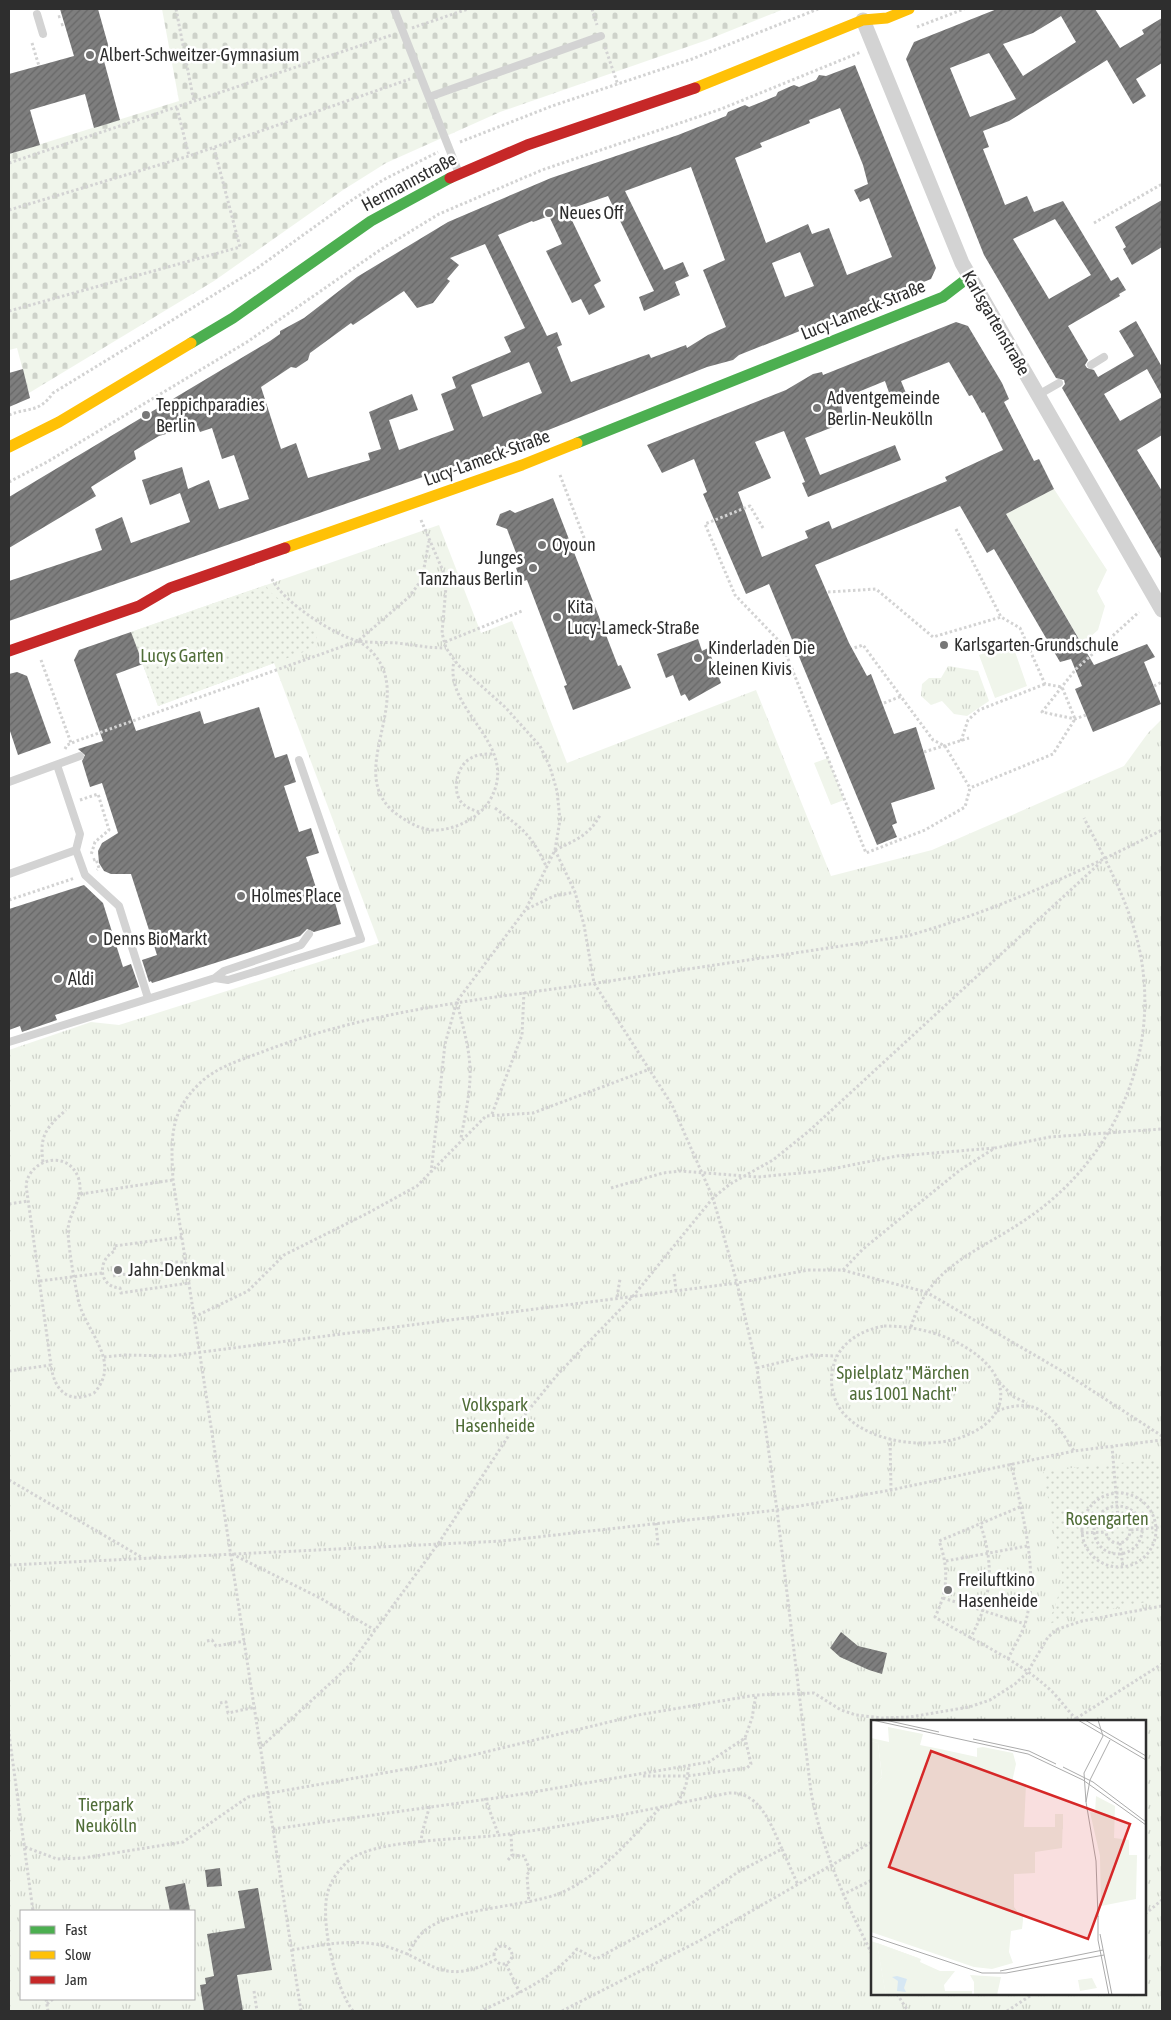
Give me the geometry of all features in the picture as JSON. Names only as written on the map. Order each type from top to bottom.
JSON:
[{"type":"street","name":"Hermannstraße","points":[[9,447],[59,422],[233,318],[371,222],[459,173],[527,145],[718,79],[867,14],[887,18],[908,9]]},
{"type":"street","name":"Karlsgartenstraße","points":[[867,14],[969,277],[1162,610]]},
{"type":"street","name":"Lucy-Lameck-Straße","points":[[9,651],[139,606],[170,588],[538,458],[943,297],[969,277]]},
{"type":"lane","points":[[394,9],[459,173]]},
{"type":"lane","points":[[37,14],[43,34]]},
{"type":"lane","points":[[429,97],[601,36]]},
{"type":"lane","points":[[1091,365],[1104,357]]},
{"type":"lane","points":[[1038,395],[1059,383]]},
{"type":"lane","points":[[9,782],[80,756]]},
{"type":"lane","points":[[215,978],[228,980],[361,939],[299,760]]},
{"type":"lane","points":[[57,765],[80,834],[76,850],[85,875],[118,906],[148,998]]},
{"type":"lane","points":[[9,874],[76,850]]},
{"type":"lane","points":[[9,1042],[215,978],[224,971],[301,945],[309,934]]},
{"type":"path","points":[[176,9],[194,102]]},
{"type":"path","points":[[9,164],[468,9]]},
{"type":"path","points":[[912,28],[924,26],[964,9]]},
{"type":"path","points":[[32,43],[40,66]]},
{"type":"path","points":[[9,482],[47,462],[247,342],[380,250],[439,214],[542,170],[745,100],[859,53]]},
{"type":"path","points":[[9,210],[214,148],[420,76]]},
{"type":"path","points":[[177,108],[189,156]]},
{"type":"path","points":[[9,311],[240,247],[214,148]]},
{"type":"path","points":[[1094,223],[1162,184]]},
{"type":"path","points":[[9,415],[18,411]]},
{"type":"path","points":[[560,475],[588,548]]},
{"type":"path","points":[[414,503],[443,571],[446,587],[442,633],[446,648],[454,661],[512,714],[540,746],[550,767],[557,791],[560,820],[554,850],[526,910],[457,1001],[445,1044],[430,1173]]},
{"type":"path","points":[[763,528],[750,506],[705,524],[735,595],[782,644],[866,854],[925,830],[965,807],[970,788],[945,746],[933,740],[863,645],[854,648]]},
{"type":"path","points":[[956,529],[1001,617],[1020,628],[1045,684]]},
{"type":"path","points":[[57,765],[70,743],[358,641],[410,596],[418,585],[426,564],[429,539]]},
{"type":"path","points":[[272,579],[281,592],[317,620],[358,641],[373,652],[378,660],[386,685],[384,730],[376,758],[375,776],[381,799],[396,815],[429,830],[459,825],[479,812],[489,802],[496,786],[498,768],[494,754],[487,739],[465,706],[452,678],[454,661]]},
{"type":"path","points":[[828,592],[876,589],[933,636],[1001,617]]},
{"type":"path","points":[[444,642],[522,611]]},
{"type":"path","points":[[1075,719],[1042,712],[1076,669],[1139,612]]},
{"type":"path","points":[[358,641],[424,648],[446,648]]},
{"type":"path","points":[[42,663],[70,743]]},
{"type":"path","points":[[1154,686],[1162,682]]},
{"type":"path","points":[[961,741],[968,720],[979,710],[1045,684],[1062,687]]},
{"type":"path","points":[[1062,687],[1075,719]]},
{"type":"path","points":[[884,703],[902,696]]},
{"type":"path","points":[[970,788],[1053,754],[1075,719],[1086,714]]},
{"type":"path","points":[[924,752],[969,738]]},
{"type":"path","points":[[479,812],[466,806],[459,799],[456,789],[458,777],[463,765],[470,758],[478,755],[494,754]]},
{"type":"path","points":[[70,804],[98,794],[109,830],[98,837],[92,849],[91,860],[96,859],[98,869]]},
{"type":"path","points":[[495,808],[527,832],[536,845],[547,868]]},
{"type":"path","points":[[554,850],[580,839],[593,828],[600,815]]},
{"type":"path","points":[[910,1327],[926,1292],[947,1268],[1024,1221],[1063,1189],[1086,1165],[1110,1133],[1129,1092],[1140,1048],[1144,1020],[1144,986],[1134,932],[1123,898],[1084,818]]},
{"type":"path","points":[[302,2011],[173,1180],[171,1145],[174,1120],[184,1100],[201,1082],[223,1067],[285,1043],[364,1020],[457,1001],[594,983],[907,936],[951,924],[999,906],[1104,860],[1162,830]]},
{"type":"path","points":[[554,850],[575,892],[584,925],[594,983],[672,1105],[713,1198],[737,1283],[757,1368],[777,1510],[811,1792],[818,1828],[842,1894],[871,1952]]},
{"type":"path","points":[[262,1746],[349,1666],[438,1544],[513,1429],[558,1374],[634,1295],[713,1198],[742,1176],[773,1160],[809,1131],[1104,860]]},
{"type":"path","points":[[9,900],[80,877]]},
{"type":"path","points":[[526,910],[554,896],[575,892]]},
{"type":"path","points":[[492,1114],[522,1035],[524,992]]},
{"type":"path","points":[[457,1001],[468,1048],[470,1070],[469,1091],[461,1140]]},
{"type":"path","points":[[194,1318],[248,1291],[284,1255],[406,1192],[430,1173],[478,1121],[492,1114],[513,1115],[533,1113],[650,1069]]},
{"type":"path","points":[[43,1162],[40,1146],[47,1126],[66,1110]]},
{"type":"path","points":[[610,1188],[663,1172],[702,1172],[758,1177],[822,1171],[897,1156],[995,1148],[1050,1137],[1162,1129]]},
{"type":"path","points":[[842,1270],[862,1249],[960,1170],[995,1148]]},
{"type":"path","points":[[52,1160],[63,1162],[72,1168],[78,1176],[81,1194],[68,1229],[79,1302],[104,1357],[105,1376],[101,1385],[94,1393],[76,1398],[62,1392],[52,1376],[28,1201],[27,1178],[36,1166],[43,1162],[52,1160]]},
{"type":"path","points":[[81,1194],[173,1180]]},
{"type":"path","points":[[9,1204],[28,1201]]},
{"type":"path","points":[[182,1237],[114,1246],[115,1251],[106,1257],[102,1272],[104,1280],[114,1288],[120,1288],[121,1293],[189,1283]]},
{"type":"path","points":[[113,1276],[147,1271],[164,1262],[186,1262]]},
{"type":"path","points":[[104,1357],[125,1355],[171,1356],[737,1283],[809,1270],[842,1270],[926,1292],[1062,1371],[1162,1436]]},
{"type":"path","points":[[40,1282],[102,1272]]},
{"type":"path","points":[[674,1274],[676,1290]]},
{"type":"path","points":[[617,1297],[620,1279]]},
{"type":"path","points":[[999,1382],[1000,1398],[997,1411],[985,1427],[963,1437],[929,1442],[890,1438],[872,1433],[855,1424],[838,1405],[832,1383],[836,1356],[852,1338],[870,1328],[884,1326],[910,1327],[934,1333],[970,1350],[989,1368],[999,1382],[1014,1397],[1039,1409],[1074,1451]]},
{"type":"path","points":[[757,1368],[811,1355],[836,1356]]},
{"type":"path","points":[[9,1371],[51,1365]]},
{"type":"path","points":[[997,1411],[1012,1406],[1030,1405]]},
{"type":"path","points":[[890,1438],[891,1490]]},
{"type":"path","points":[[9,1565],[502,1540],[777,1510],[891,1490],[1074,1451],[1162,1440]]},
{"type":"path","points":[[1112,1446],[1118,1518]]},
{"type":"path","points":[[1008,1659],[1024,1624],[1031,1588],[1027,1546],[1011,1463]]},
{"type":"path","points":[[9,1480],[144,1558]]},
{"type":"path","points":[[1116,1492],[1133,1496],[1148,1506],[1156,1528],[1151,1550],[1134,1565],[1123,1568],[1111,1567],[1100,1563],[1090,1555],[1084,1545],[1081,1534],[1082,1521],[1094,1501],[1104,1495],[1116,1492]]},
{"type":"path","points":[[1020,1507],[939,1541],[946,1561],[946,1586],[935,1617],[970,1639],[1008,1659],[1047,1687],[1074,1720],[1162,1664]]},
{"type":"path","points":[[1117,1507],[1134,1513],[1142,1529],[1142,1536],[1134,1548],[1121,1554],[1107,1551],[1097,1540],[1095,1532],[1098,1518],[1110,1508],[1117,1507]]},
{"type":"path","points":[[1118,1518],[1125,1520],[1130,1530],[1129,1537],[1120,1543],[1111,1541],[1106,1532],[1109,1522],[1118,1518]]},
{"type":"path","points":[[656,1523],[658,1546]]},
{"type":"path","points":[[970,1639],[984,1611],[989,1586],[989,1553],[980,1524]]},
{"type":"path","points":[[1130,1530],[1162,1527]]},
{"type":"path","points":[[1081,1534],[1106,1532]]},
{"type":"path","points":[[1120,1543],[1123,1568]]},
{"type":"path","points":[[946,1561],[1027,1546]]},
{"type":"path","points":[[232,1554],[320,1598],[375,1630]]},
{"type":"path","points":[[943,1598],[1024,1624]]},
{"type":"path","points":[[25,1847],[57,1860],[83,1858],[183,1842],[239,1801],[248,1797],[500,1750],[638,1715],[756,1695],[814,1693],[841,1710],[856,1715],[882,1718],[910,1717],[969,1707],[990,1700],[1015,1684],[1026,1672],[1048,1637],[1058,1629],[1082,1621],[1162,1606]]},
{"type":"path","points":[[207,1641],[212,1640],[216,1646],[245,1641]]},
{"type":"path","points":[[634,1776],[688,1776],[747,1768],[751,1764],[745,1738],[752,1718],[756,1695]]},
{"type":"path","points":[[220,1703],[226,1702],[228,1713],[256,1707]]},
{"type":"path","points":[[9,1734],[33,1910]]},
{"type":"path","points":[[274,1828],[634,1776],[689,1766],[709,1762],[745,1738]]},
{"type":"path","points":[[678,1803],[688,1776],[689,1766]]},
{"type":"path","points":[[353,2011],[340,1986],[329,1944],[326,1911],[327,1895],[342,1867],[350,1859],[372,1850],[421,1842],[499,1836],[586,1822],[737,1792],[748,1796],[768,1818],[798,1885]]},
{"type":"path","points":[[485,1798],[499,1836]]},
{"type":"path","points":[[421,1842],[430,1805]]},
{"type":"path","points":[[407,1955],[421,1934],[441,1922],[482,1910],[529,1902],[562,1892],[577,1885],[611,1858],[660,1807]]},
{"type":"path","points":[[508,1860],[512,1855],[511,1834]]},
{"type":"path","points":[[562,2011],[699,1941],[871,1843]]},
{"type":"path","points":[[481,2011],[541,1982],[564,1965],[577,1950],[596,1958],[662,1923],[738,1872],[782,1849]]},
{"type":"path","points":[[512,1855],[524,1856],[527,1860],[530,1870],[527,1875],[529,1902]]},
{"type":"path","points":[[842,1894],[871,1880]]},
{"type":"path","points":[[1146,1913],[1162,1900]]},
{"type":"path","points":[[292,1950],[329,1944],[364,1943],[382,1946],[445,1972],[459,1973],[481,1967],[495,1960]]},
{"type":"path","points":[[495,1960],[496,1949],[504,1946],[512,1954],[506,1964]]},
{"type":"path","points":[[495,1960],[506,1964]]},
{"type":"path","points":[[506,1964],[520,1993]]},
{"type":"path","points":[[254,1991],[257,2011]]},
{"type":"path","points":[[898,1995],[908,2011]]},
{"type":"path","points":[[1007,2011],[1031,1995]]},
{"type":"path","points":[[46,2000],[48,2011]]},
{"type":"path","points":[[47,2005],[52,2000]]},
{"type":"green space","points":[[162,9],[784,9],[707,40],[500,112],[386,163],[343,190],[214,281],[29,393],[17,348],[9,350],[9,154],[179,101]]},
{"type":"green space","points":[[1054,489],[1107,570],[1097,591],[1105,606],[1098,630],[1082,644],[1006,514]]},
{"type":"green space","name":"Volkspark Hasenheide","points":[[439,525],[481,633],[512,621],[567,763],[756,690],[831,876],[932,850],[1124,766],[1148,733],[1162,719],[1162,2011],[9,2011],[9,1050],[91,1022],[119,1025],[379,943],[274,663],[158,706],[131,632]]},
{"type":"green space","name":"Lucys Garten","points":[[266,585],[269,591],[316,629],[317,647],[158,706],[131,632]]},
{"type":"green space","points":[[1012,643],[1027,686],[995,698],[979,655]]},
{"type":"green space","points":[[948,666],[978,671],[989,701],[967,716],[954,714],[942,701],[931,705],[921,696],[922,684],[929,678],[941,678]]},
{"type":"green space","points":[[828,758],[844,800],[831,805],[814,763]]},
{"type":"green space","name":"Rosengarten","points":[[1159,1459],[1162,1463],[1162,1599],[1065,1618],[1044,1626],[1054,1610],[1063,1579],[1043,1471]]},
{"type":"building","points":[[60,9],[98,9],[109,48],[101,50],[120,120],[94,128],[85,94],[30,110],[40,145],[9,154],[9,74],[74,56]]},
{"type":"building","points":[[997,9],[1095,9],[1120,48],[1144,34],[1142,30],[1162,18],[1162,63],[1136,79],[1146,96],[1133,104],[1107,60],[1009,121],[983,131],[989,147],[983,149],[1005,205],[1027,196],[1034,212],[1063,201],[1111,281],[1118,277],[1126,290],[1119,294],[1120,296],[1068,326],[1088,360],[1085,365],[1087,368],[1094,370],[1098,377],[1134,356],[1119,331],[1136,321],[1162,367],[1162,396],[1147,369],[1104,394],[1120,421],[1162,397],[1162,435],[1137,450],[1162,491],[1162,560],[1062,388],[1065,384],[1064,380],[1056,378],[984,255],[906,59],[914,42]],"holes":[[[1061,16],[1076,42],[1023,76],[1003,44],[1033,33]],[[989,53],[1016,99],[970,117],[950,68]],[[1055,219],[1091,275],[1049,299],[1013,239]]]},
{"type":"building","points":[[855,65],[936,268],[931,279],[739,355],[733,360],[707,367],[483,456],[9,621],[9,581],[102,550],[95,529],[122,517],[131,543],[190,522],[180,493],[150,505],[142,480],[182,467],[188,489],[209,480],[219,509],[249,499],[234,455],[222,459],[212,428],[200,432],[197,425],[159,436],[134,451],[136,459],[91,487],[96,496],[9,548],[9,497],[270,341],[280,334],[280,331],[304,318],[357,277],[448,222],[551,178],[678,135],[726,116],[728,112],[745,105],[749,107],[776,96],[778,92],[794,85],[799,87],[816,80],[819,75],[826,76]],"holes":[[[840,108],[863,165],[868,184],[854,190],[860,202],[869,198],[892,257],[847,275],[829,228],[812,234],[808,224],[766,243],[735,158],[762,147],[760,143],[810,123],[809,120]],[[691,167],[725,260],[703,270],[726,327],[687,348],[686,345],[651,358],[649,354],[571,382],[557,347],[562,345],[557,332],[547,336],[498,235],[549,216],[562,244],[546,251],[572,303],[581,299],[589,315],[605,307],[594,285],[601,281],[567,210],[608,196],[654,291],[639,297],[644,311],[680,295],[675,282],[689,276],[683,262],[664,270],[625,191]],[[485,244],[525,328],[504,337],[511,352],[452,377],[456,388],[441,394],[454,430],[399,450],[389,420],[418,410],[412,394],[369,412],[381,449],[368,453],[370,460],[308,478],[296,443],[281,449],[261,387],[291,367],[296,368],[308,360],[310,353],[351,323],[353,325],[404,291],[417,308],[433,303],[450,281],[447,279],[459,265],[450,258]],[[800,252],[814,286],[785,297],[772,263]],[[529,362],[542,393],[483,417],[471,385]]]},
{"type":"building","points":[[1162,200],[1162,247],[1132,265],[1123,249],[1126,247],[1115,227]]},
{"type":"building","points":[[956,322],[968,326],[1002,383],[1009,399],[1004,402],[1034,461],[1039,459],[1054,489],[1006,514],[1094,665],[1147,644],[1155,657],[1144,662],[1161,704],[1093,732],[1075,689],[1082,686],[1071,659],[1060,662],[994,549],[987,553],[960,506],[815,565],[849,643],[867,676],[871,674],[894,734],[916,727],[935,789],[891,803],[897,823],[892,825],[897,837],[877,845],[769,584],[746,594],[703,494],[707,492],[694,459],[662,473],[647,445],[786,390],[813,374],[822,372],[823,375]],"holes":[[[949,362],[969,396],[972,395],[982,413],[984,412],[1003,450],[945,477],[947,481],[832,529],[829,521],[805,531],[808,538],[762,557],[738,492],[771,478],[755,442],[784,431],[805,482],[802,483],[808,497],[901,460],[895,445],[820,475],[805,438],[843,423],[841,399],[885,381],[893,404],[908,398],[901,381]]]},
{"type":"building","points":[[23,369],[30,398],[9,407],[9,373]]},
{"type":"building","points":[[553,498],[618,666],[621,665],[631,688],[573,710],[564,686],[567,685],[527,580],[521,582],[516,568],[521,566],[507,529],[496,525],[500,514],[510,510],[515,513]]},
{"type":"building","points":[[131,632],[143,664],[116,674],[136,731],[200,711],[204,724],[259,707],[275,758],[287,754],[296,782],[284,786],[299,832],[311,828],[319,853],[306,857],[321,903],[334,899],[341,924],[314,932],[307,929],[300,936],[152,983],[151,981],[149,982],[142,960],[157,955],[131,874],[111,874],[104,871],[99,863],[98,851],[102,843],[118,833],[102,783],[90,787],[82,761],[85,755],[78,749],[103,741],[74,660],[79,650]]},
{"type":"building","points":[[698,639],[702,651],[708,648],[721,683],[689,701],[685,694],[681,696],[673,675],[666,678],[657,654]]},
{"type":"building","points":[[17,672],[27,676],[51,743],[18,755],[9,728],[9,674]]},
{"type":"building","points":[[84,885],[103,903],[123,967],[131,964],[139,987],[55,1015],[57,1020],[22,1032],[20,1026],[9,1030],[9,909]]},
{"type":"building","points":[[841,1632],[858,1646],[887,1653],[882,1674],[840,1657],[830,1648]]},
{"type":"building","points":[[220,1868],[222,1886],[207,1887],[205,1870]]},
{"type":"building","points":[[185,1883],[190,1910],[170,1910],[165,1887]]},
{"type":"building","points":[[258,1888],[272,1970],[237,1975],[243,2011],[204,2011],[200,1985],[206,1984],[205,1978],[214,1976],[207,1934],[245,1928],[238,1891]]},
{"type":"traffic: fast","points":[[191,343],[233,318],[371,221],[450,178]]},
{"type":"traffic: fast","points":[[577,443],[943,297],[969,277]]},
{"type":"traffic: slow","points":[[695,88],[863,20],[887,18],[909,9]]},
{"type":"traffic: slow","points":[[9,447],[59,422],[191,343]]},
{"type":"traffic: slow","points":[[285,548],[522,465],[577,443]]},
{"type":"traffic: jam","points":[[450,178],[527,145],[695,88]]},
{"type":"traffic: jam","points":[[9,651],[139,606],[170,588],[285,548]]},
{"type":"place","name":"Albert-Schweitzer-Gymnasium","points":[[90,55]]},
{"type":"place","name":"Neues Off","points":[[549,213]]},
{"type":"place","name":"Adventgemeinde Berlin-Neukölln","points":[[817,408]]},
{"type":"place","name":"Teppichparadies Berlin","points":[[146,415]]},
{"type":"place","name":"Oyoun","points":[[542,545]]},
{"type":"place","name":"Junges Tanzhaus Berlin","points":[[533,568]]},
{"type":"place","name":"Kita Lucy-Lameck-Straße","points":[[557,617]]},
{"type":"place","name":"Karlsgarten-Grundschule","points":[[944,645]]},
{"type":"place","name":"Kinderladen Die kleinen Kivis","points":[[698,658]]},
{"type":"place","name":"Holmes Place","points":[[241,896]]},
{"type":"place","name":"Denns BioMarkt","points":[[93,939]]},
{"type":"place","name":"Aldi","points":[[58,979]]},
{"type":"place","name":"Jahn-Denkmal","points":[[118,1270]]},
{"type":"place","name":"Freiluftkino Hasenheide","points":[[948,1590]]},
{"type":"park label","name":"Spielplatz \"Märchen aus 1001 Nacht\"","points":[[903,1384]]},
{"type":"park label","name":"Tierpark Neukölln","points":[[106,1815]]}]
